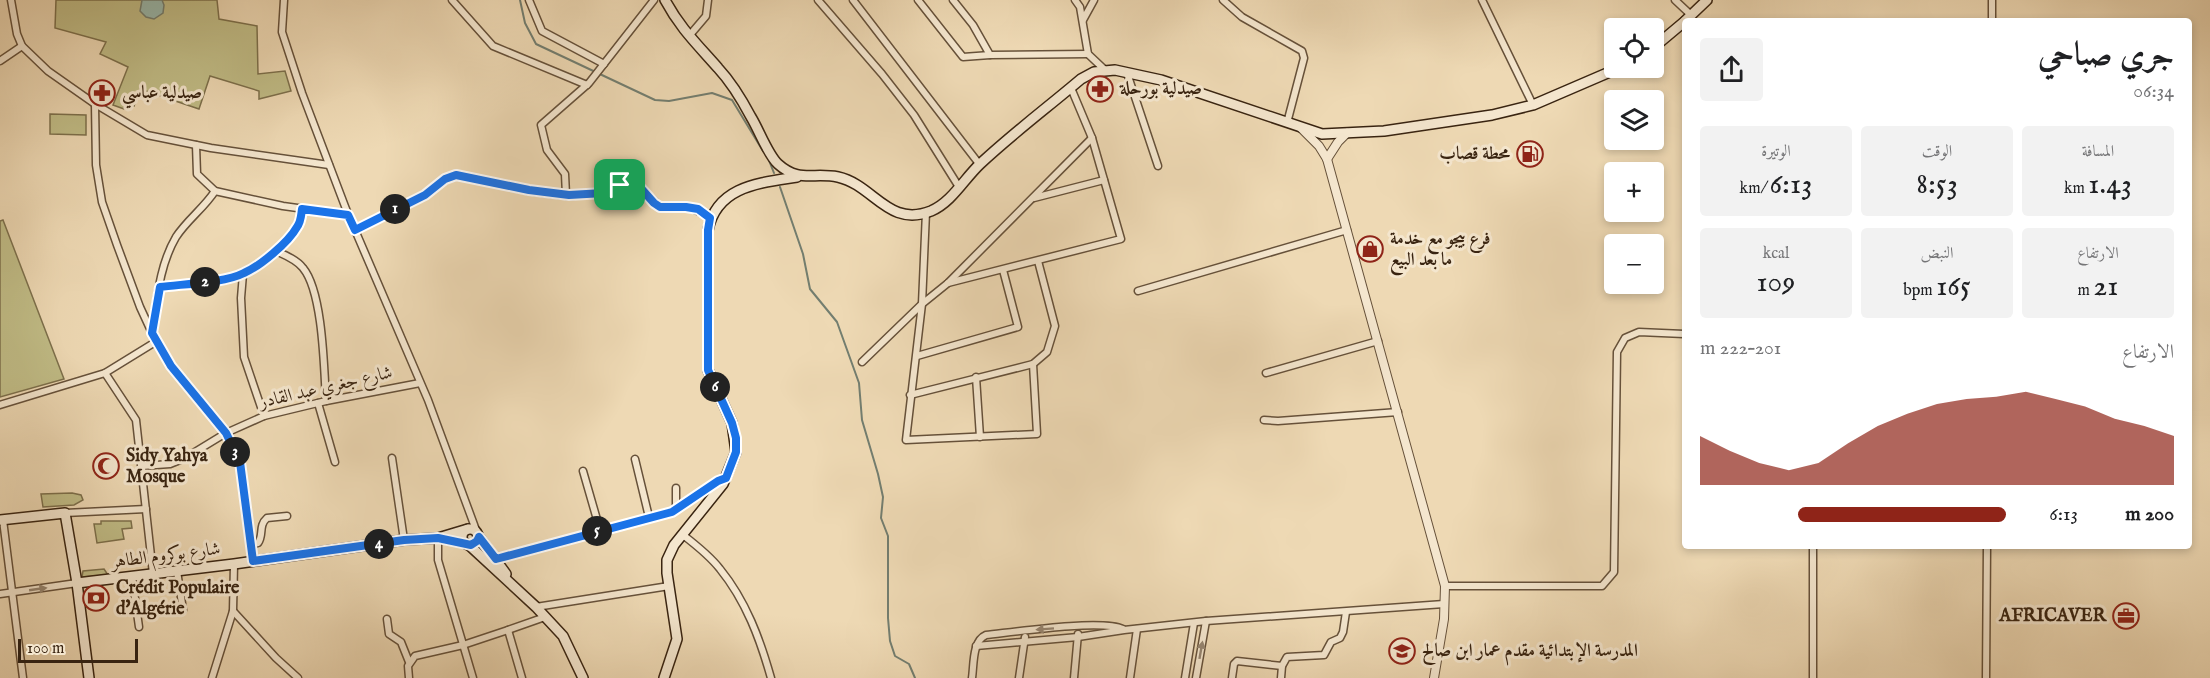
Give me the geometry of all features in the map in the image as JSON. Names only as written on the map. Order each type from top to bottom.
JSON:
[{"type":"main road","points":[[665,0],[676,22],[720,70],[750,114],[776,162],[799,177]]},
{"type":"main road","points":[[1688,18],[1707,0]]},
{"type":"main road","points":[[1664,39],[1682,23]]},
{"type":"main road","points":[[664,678],[677,639],[667,560],[674,545],[723,484],[736,452],[736,438],[732,423],[708,370],[708,230],[710,218],[729,194],[761,183],[814,174],[852,181],[896,213],[914,215],[932,210],[948,200],[980,165],[1071,87],[1094,72],[1115,70],[1161,80],[1322,134],[1384,131],[1457,122],[1533,105],[1604,74]]},
{"type":"main road","points":[[1,520],[65,513],[89,678]]},
{"type":"main road","points":[[474,532],[463,532],[462,537],[564,636],[583,678]]},
{"type":"main road","points":[[438,538],[474,532]]},
{"type":"main road","points":[[438,538],[468,544],[476,543],[474,532]]},
{"type":"main road","points":[[474,532],[518,590]]},
{"type":"main road","name":"شارع بوكروم الطاهر","points":[[77,583],[177,572],[404,540],[438,538]]},
{"type":"street","points":[[10,0],[16,34],[22,46],[48,71],[95,104],[147,135],[196,146],[329,165]]},
{"type":"street","points":[[285,0],[282,32],[285,44],[348,215],[420,383],[474,532]]},
{"type":"street","points":[[452,0],[493,46],[586,85]]},
{"type":"street","points":[[529,0],[542,31],[600,69]]},
{"type":"street","points":[[566,195],[564,174],[548,150],[541,125],[586,85],[654,0]]},
{"type":"street","points":[[689,36],[706,16],[708,0]]},
{"type":"street","points":[[818,0],[914,115],[959,187]]},
{"type":"street","points":[[853,0],[980,165]]},
{"type":"street","points":[[918,0],[963,57],[1088,54]]},
{"type":"street","points":[[953,0],[973,25],[990,55]]},
{"type":"street","points":[[1075,0],[1081,3],[1088,54],[1106,71]]},
{"type":"street","points":[[1082,20],[1094,0]]},
{"type":"street","points":[[1223,0],[1242,17],[1302,51],[1304,58],[1287,123]]},
{"type":"street","points":[[1482,0],[1533,105]]},
{"type":"street","points":[[1674,0],[1686,18]]},
{"type":"street","points":[[1992,0],[1992,18]]},
{"type":"street","points":[[0,61],[22,46]]},
{"type":"street","points":[[1127,73],[1158,166]]},
{"type":"street","points":[[948,283],[1121,239],[1092,138],[1071,87]]},
{"type":"street","points":[[95,104],[96,165],[102,202],[152,333],[171,366],[226,433],[240,462],[253,561]]},
{"type":"street","points":[[1301,128],[1320,146],[1328,159],[1445,586],[1434,678]]},
{"type":"street","points":[[1328,159],[1338,142],[1347,133]]},
{"type":"street","points":[[862,362],[922,304],[948,283],[1092,138]]},
{"type":"street","points":[[196,146],[197,174],[215,191],[302,209],[348,215]]},
{"type":"street","points":[[355,230],[425,195],[445,179],[456,175],[566,195],[604,193],[620,185],[638,185],[660,207],[698,209],[710,218]]},
{"type":"street","points":[[1033,198],[1104,180]]},
{"type":"street","points":[[152,333],[166,257],[176,237],[192,216],[206,205],[215,191]]},
{"type":"street","points":[[160,287],[200,283],[243,274],[276,251],[296,229],[300,222],[302,209]]},
{"type":"street","points":[[926,212],[922,304],[906,440],[1038,434],[1032,364]]},
{"type":"street","points":[[1138,291],[1347,230]]},
{"type":"street","points":[[276,251],[302,266],[313,288],[321,334],[326,401]]},
{"type":"street","points":[[910,394],[1032,364],[1047,352],[1055,326],[1038,261]]},
{"type":"street","points":[[917,356],[1018,327],[1003,270]]},
{"type":"street","points":[[243,274],[241,298],[244,357],[264,416]]},
{"type":"street","points":[[144,316],[151,312],[157,304]]},
{"type":"street","points":[[1445,586],[1602,586],[1614,572],[1617,352],[1625,338],[1639,333],[1682,333]]},
{"type":"street","points":[[0,405],[105,373],[157,341]]},
{"type":"street","points":[[1266,373],[1378,341]]},
{"type":"street","points":[[105,373],[136,420],[153,574]]},
{"type":"street","points":[[976,377],[980,436]]},
{"type":"street","name":"شارع جغري عبد القادر","points":[[142,466],[170,464],[178,461],[226,433],[264,416],[326,401],[420,383]]},
{"type":"street","points":[[318,403],[335,462]]},
{"type":"street","points":[[1264,420],[1278,422],[1398,412]]},
{"type":"street","points":[[392,458],[404,540]]},
{"type":"street","points":[[634,459],[649,518]]},
{"type":"street","points":[[583,471],[600,530]]},
{"type":"street","points":[[496,559],[676,509],[726,478]]},
{"type":"street","points":[[676,488],[676,509]]},
{"type":"street","points":[[65,513],[146,509]]},
{"type":"street","points":[[250,544],[261,540],[261,527],[267,518],[287,516]]},
{"type":"street","points":[[1,520],[23,678]]},
{"type":"street","points":[[683,535],[720,568],[735,590],[750,618],[771,678]]},
{"type":"street","points":[[438,538],[438,560],[473,678]]},
{"type":"street","points":[[1813,549],[1813,678]]},
{"type":"street","points":[[1986,678],[1987,549]]},
{"type":"street","points":[[212,678],[233,611],[234,564]]},
{"type":"street","points":[[177,572],[183,610]]},
{"type":"street","points":[[132,577],[139,627]]},
{"type":"street","points":[[0,594],[77,583]]},
{"type":"street","points":[[536,607],[669,586]]},
{"type":"street","points":[[976,646],[1078,637],[1194,622],[1444,604]]},
{"type":"street","points":[[233,611],[276,658],[298,678]]},
{"type":"street","points":[[1281,678],[1282,666],[1287,657],[1324,655],[1332,642],[1340,638],[1346,612]]},
{"type":"street","points":[[409,662],[415,656],[463,645],[545,617]]},
{"type":"street","points":[[387,619],[389,634],[400,642],[409,662],[409,678]]},
{"type":"street","points":[[1196,678],[1206,621]]},
{"type":"street","points":[[1185,678],[1194,622]]},
{"type":"street","points":[[972,678],[976,646],[978,640],[986,635],[1078,626],[1117,627],[1124,630]]},
{"type":"street","points":[[1074,678],[1078,626]]},
{"type":"street","points":[[1130,678],[1137,628]]},
{"type":"street","points":[[508,630],[522,678]]},
{"type":"street","points":[[1019,678],[1026,630]]},
{"type":"street","points":[[1232,678],[1234,664],[1237,661],[1282,666]]},
{"type":"shaded area","points":[[56,0],[217,0],[219,19],[257,26],[258,74],[285,71],[291,91],[259,99],[259,91],[210,76],[199,109],[140,89],[134,106],[125,104],[124,109],[113,105],[128,67],[100,54],[106,42],[55,28]]},
{"type":"shaded area","points":[[50,114],[86,115],[86,135],[50,134]]},
{"type":"shaded area","points":[[3,220],[64,379],[0,397],[0,221]]},
{"type":"shaded area","points":[[41,494],[81,495],[83,500],[74,505],[43,507]]},
{"type":"shaded area","points":[[101,521],[131,521],[132,528],[122,529],[124,539],[97,543],[94,524],[101,524]]},
{"type":"shaded area","points":[[104,569],[108,575],[82,577],[83,571]]},
{"type":"water","points":[[142,0],[162,0],[163,13],[154,19],[146,17],[140,11]]},
{"type":"waterway","points":[[520,0],[525,23],[536,44],[655,100],[669,101],[712,93],[732,100],[763,151]]},
{"type":"waterway","points":[[768,158],[774,173]]},
{"type":"waterway","points":[[780,187],[803,254],[810,289],[837,322],[859,383],[862,420],[878,474],[883,497],[881,518],[888,536],[890,641],[895,656],[909,664],[915,678]]},
{"type":"place","name":"صيدلية بورحلة","points":[[1100,89]]},
{"type":"place","name":"صيدلية عباسي","points":[[102,93]]},
{"type":"place","name":"محطة قصاب","points":[[1530,154]]},
{"type":"place","name":"فرع بيجو مع خدمة ما بعد البيع","points":[[1370,249]]},
{"type":"place","name":"Sidy Yahya Mosque","points":[[106,466]]},
{"type":"place","name":"Crédit Populaire d'Algérie","points":[[96,598]]},
{"type":"place","name":"AFRICAVER","points":[[2126,616]]},
{"type":"place","name":"المدرسة الإبتدائية مقدم عمار ابن صالح","points":[[1402,651]]},
{"type":"route","points":[[456,175],[529,190],[569,195],[604,193],[620,185],[638,185],[660,207],[698,209],[710,218],[708,230],[708,370],[726,408],[736,438],[736,452],[726,478],[672,512],[496,559],[479,537],[471,545],[438,538],[404,540],[253,561],[240,462],[226,433],[171,366],[152,333],[160,287],[200,283],[243,274],[276,251],[296,229],[300,222],[302,209],[348,215],[355,230],[425,195],[445,179],[456,175]]}]
